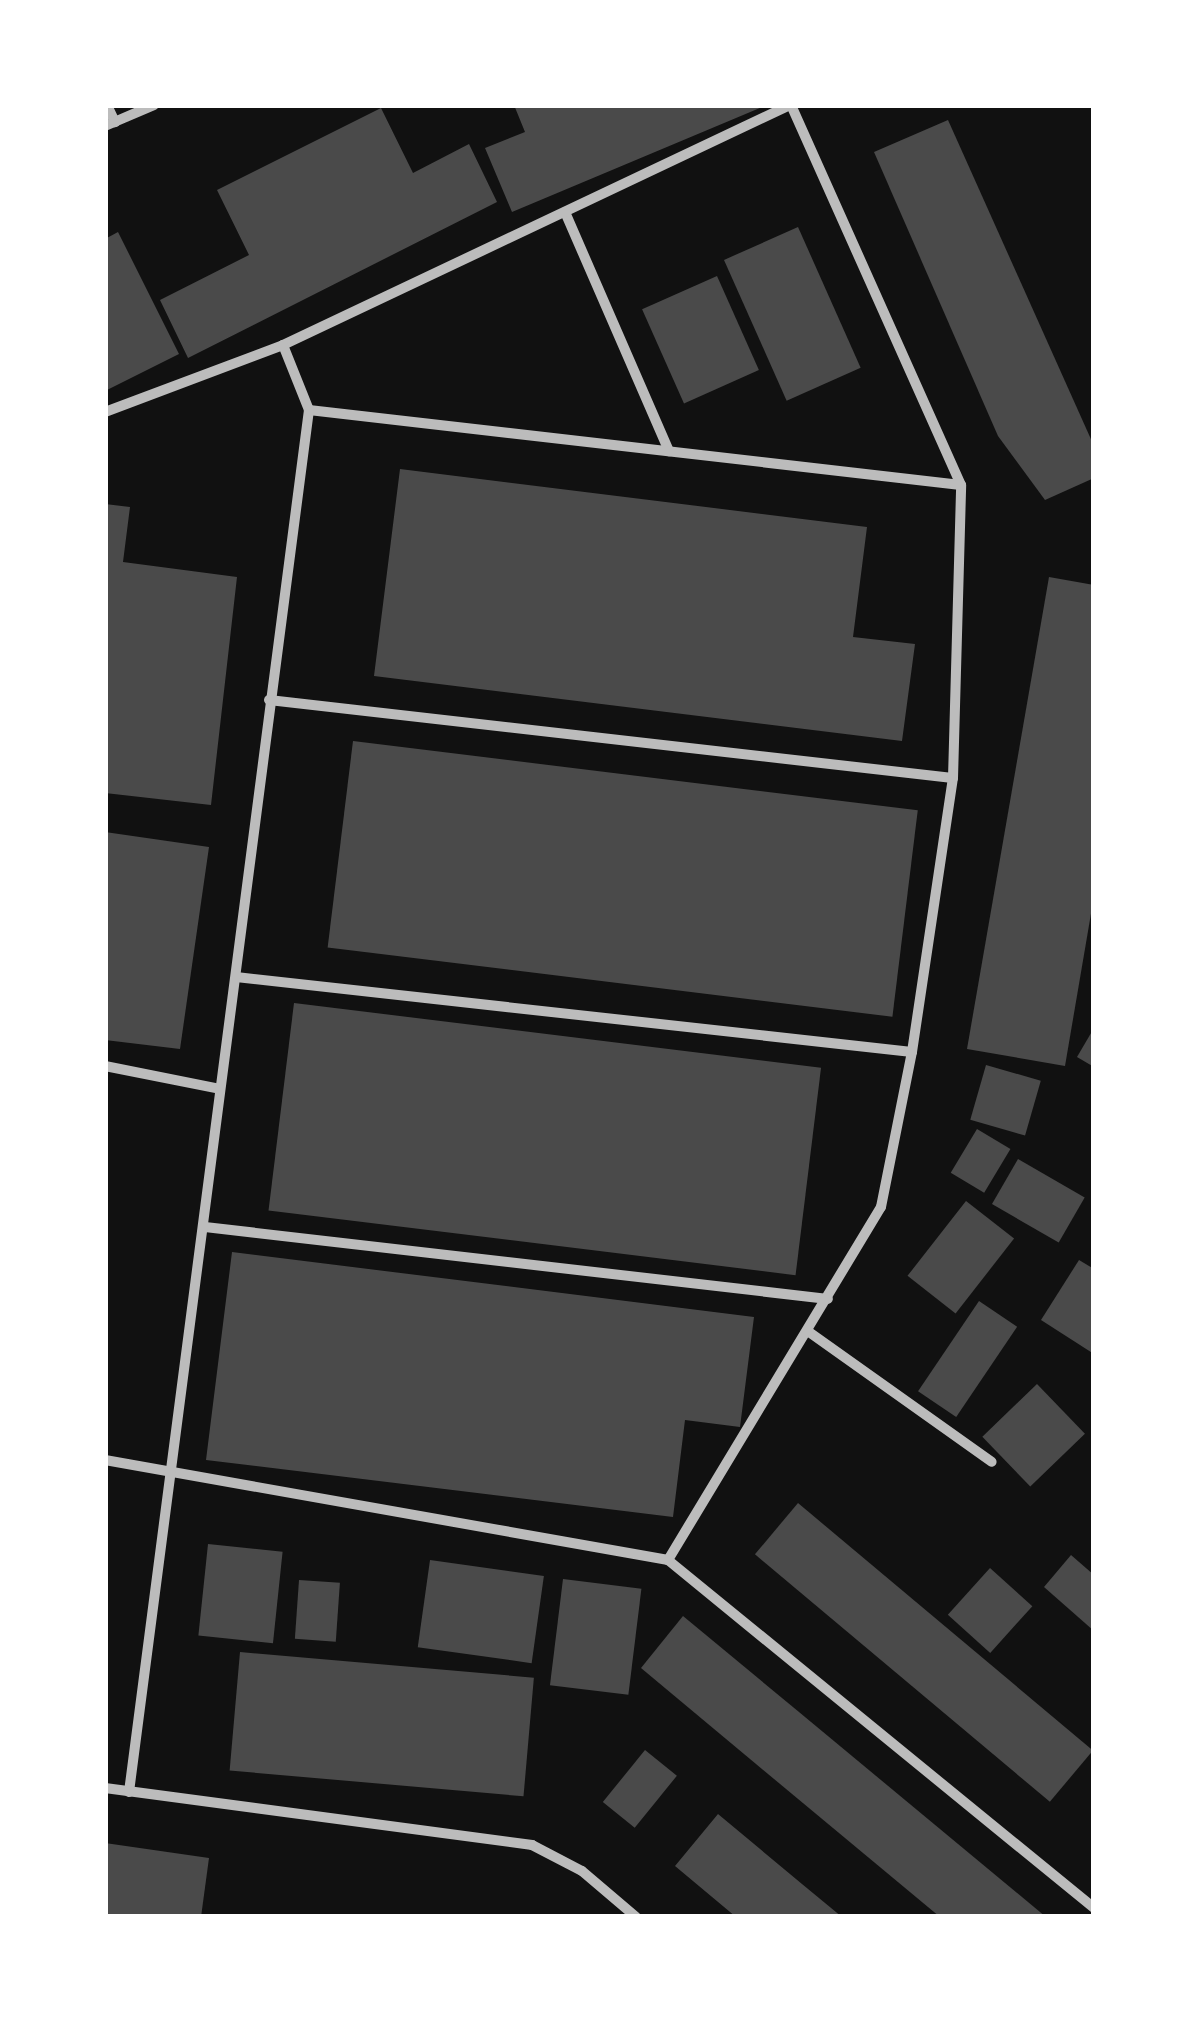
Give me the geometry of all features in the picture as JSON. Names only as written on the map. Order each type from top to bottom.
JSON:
[{"type":"street","points":[[107,105],[110,124],[154,105]]},
{"type":"street","points":[[105,412],[283,345],[791,105],[961,484],[952,778],[912,1052],[881,1207],[668,1560]]},
{"type":"street","points":[[565,212],[669,450]]},
{"type":"street","points":[[128,1792],[309,410],[283,345]]},
{"type":"street","points":[[309,410],[961,484]]},
{"type":"street","points":[[268,700],[952,778]]},
{"type":"street","points":[[236,977],[912,1052]]},
{"type":"street","points":[[105,1066],[220,1089]]},
{"type":"street","points":[[205,1227],[828,1300]]},
{"type":"street","points":[[809,1332],[992,1462]]},
{"type":"street","points":[[105,1460],[668,1560],[1094,1908]]},
{"type":"street","points":[[105,1788],[532,1846],[582,1872],[636,1917]]},
{"type":"building","points":[[514,105],[767,105],[512,212],[485,148],[525,132]]},
{"type":"building","points":[[381,108],[413,173],[469,144],[497,202],[188,358],[160,300],[249,255],[217,190]]},
{"type":"building","points":[[948,120],[1094,446],[1094,478],[1045,500],[998,436],[874,152]]},
{"type":"building","points":[[798,227],[861,368],[787,401],[724,260]]},
{"type":"building","points":[[118,232],[179,354],[105,391],[105,239]]},
{"type":"building","points":[[717,276],[759,370],[684,403],[642,309]]},
{"type":"building","points":[[400,469],[867,527],[853,637],[915,644],[902,741],[374,676]]},
{"type":"building","points":[[105,504],[130,507],[123,562],[237,577],[211,805],[105,793]]},
{"type":"building","points":[[1049,577],[1094,585],[1094,896],[1065,1066],[967,1049]]},
{"type":"building","points":[[353,741],[918,810],[892,1017],[328,947]]},
{"type":"building","points":[[105,832],[209,847],[180,1049],[105,1040]]},
{"type":"building","points":[[294,1003],[821,1068],[796,1275],[269,1210]]},
{"type":"building","points":[[1094,1028],[1094,1067],[1077,1057]]},
{"type":"building","points":[[986,1065],[1041,1081],[1025,1136],[970,1120]]},
{"type":"building","points":[[977,1129],[1010,1149],[984,1193],[951,1173]]},
{"type":"building","points":[[1018,1159],[1085,1198],[1059,1243],[992,1204]]},
{"type":"building","points":[[966,1201],[1014,1239],[956,1313],[908,1276]]},
{"type":"building","points":[[232,1252],[754,1317],[740,1427],[685,1420],[673,1517],[206,1460]]},
{"type":"building","points":[[1079,1260],[1094,1269],[1094,1354],[1041,1320]]},
{"type":"building","points":[[979,1301],[1017,1327],[956,1417],[918,1391]]},
{"type":"building","points":[[1037,1384],[1085,1434],[1030,1486],[982,1437]]},
{"type":"building","points":[[798,1503],[1093,1750],[1050,1802],[755,1554]]},
{"type":"building","points":[[208,1544],[283,1552],[273,1643],[198,1635]]},
{"type":"building","points":[[1071,1555],[1094,1575],[1094,1631],[1044,1587]]},
{"type":"building","points":[[430,1560],[544,1576],[532,1663],[418,1647]]},
{"type":"building","points":[[990,1568],[1032,1606],[990,1653],[948,1615]]},
{"type":"building","points":[[563,1579],[641,1589],[628,1695],[550,1685]]},
{"type":"building","points":[[299,1580],[340,1583],[336,1642],[295,1639]]},
{"type":"building","points":[[683,1616],[1046,1917],[940,1917],[641,1668]]},
{"type":"building","points":[[240,1652],[534,1678],[524,1796],[230,1771]]},
{"type":"building","points":[[645,1750],[677,1776],[635,1828],[603,1802]]},
{"type":"building","points":[[718,1814],[842,1917],[736,1917],[675,1866]]},
{"type":"building","points":[[105,1843],[209,1858],[201,1917],[105,1917]]}]
